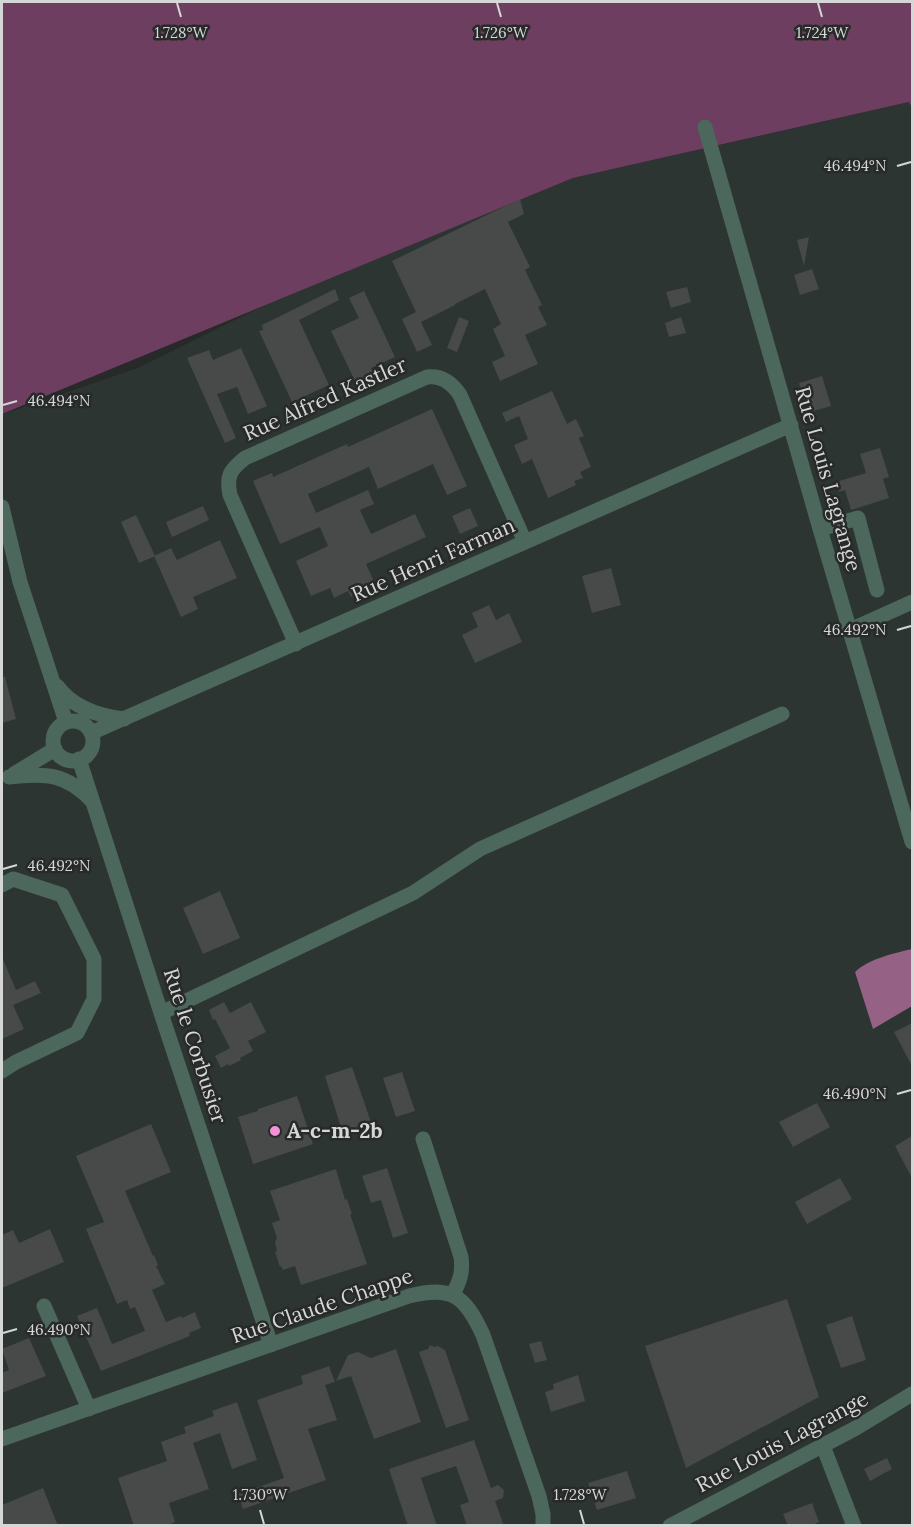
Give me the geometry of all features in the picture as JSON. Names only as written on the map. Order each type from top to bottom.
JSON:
[{"type":"street","name":"Rue Louis Lagrange","points":[[705,128],[912,842]]},
{"type":"street","name":"Rue Alfred Kastler","points":[[296,644],[231,495],[228,482],[230,472],[245,458],[298,434],[427,377],[434,376],[444,380],[454,386],[460,395],[525,542]]},
{"type":"street","name":"Rue Henri Farman","points":[[91,734],[791,425]]},
{"type":"street","points":[[2,507],[20,582],[66,722]]},
{"type":"street","points":[[820,529],[858,518],[877,590]]},
{"type":"street","points":[[850,630],[912,602]]},
{"type":"street","points":[[53,681],[59,690],[80,707],[110,718],[124,719]]},
{"type":"street","points":[[161,1013],[413,893],[480,849],[782,714]]},
{"type":"street","points":[[66,722],[83,723],[91,734],[92,747],[79,759],[65,759],[55,749],[53,738],[55,732],[66,722]]},
{"type":"street","points":[[5,780],[55,749]]},
{"type":"street","name":"Rue le Corbusier","points":[[79,759],[272,1345]]},
{"type":"street","points":[[5,780],[33,774],[56,777],[78,789],[95,805]]},
{"type":"street","points":[[2,885],[13,879],[62,895],[94,959],[94,999],[77,1033],[2,1071]]},
{"type":"street","points":[[423,1139],[461,1257],[463,1269],[460,1282],[453,1294],[465,1304],[483,1335],[539,1496],[543,1526]]},
{"type":"street","name":"Rue Claude Chappe","points":[[2,1439],[409,1296],[436,1292],[453,1294]]},
{"type":"street","points":[[44,1306],[89,1409]]},
{"type":"street","name":"Rue Louis Lagrange","points":[[670,1526],[856,1428],[912,1394]]},
{"type":"street","points":[[823,1446],[854,1526]]},
{"type":"shaded area","points":[[2,2],[912,2],[912,108],[909,102],[573,178],[2,414]]},
{"type":"shaded area","points":[[910,102],[912,108],[912,1525],[2,1525],[2,412],[3,414],[138,368],[275,300],[573,178]]},
{"type":"shaded area","points":[[912,949],[912,1006],[873,1029],[855,972],[874,960]]},
{"type":"building","points":[[520,199],[524,214],[508,222],[530,267],[525,270],[542,305],[538,307],[547,325],[525,335],[538,364],[500,381],[492,362],[505,356],[493,329],[501,324],[485,289],[421,322],[432,345],[417,352],[402,319],[416,312],[392,261]]},
{"type":"building","points":[[809,237],[804,266],[797,240]]},
{"type":"building","points":[[812,269],[819,289],[800,295],[794,275]]},
{"type":"building","points":[[687,287],[691,302],[671,308],[666,292]]},
{"type":"building","points":[[335,289],[339,300],[299,320],[329,385],[292,402],[259,331],[263,330],[262,325]]},
{"type":"building","points":[[364,291],[395,357],[371,368],[374,374],[356,383],[331,331],[359,318],[349,298]]},
{"type":"building","points":[[459,317],[469,321],[457,352],[447,348]]},
{"type":"building","points":[[681,317],[686,333],[669,337],[665,323]]},
{"type":"building","points":[[241,348],[267,406],[248,414],[237,387],[217,394],[236,438],[225,443],[187,358],[209,350],[213,360]]},
{"type":"building","points":[[822,376],[831,406],[807,413],[799,383]]},
{"type":"building","points":[[552,391],[567,424],[576,419],[584,436],[579,438],[591,467],[580,472],[583,478],[574,481],[576,485],[548,498],[532,459],[522,464],[514,445],[528,439],[519,416],[506,422],[502,413]]},
{"type":"building","points":[[432,409],[467,486],[447,495],[433,464],[378,489],[369,467],[308,494],[316,513],[368,490],[374,504],[360,510],[371,534],[415,514],[426,537],[366,564],[376,586],[351,597],[348,591],[334,598],[330,588],[311,596],[296,561],[328,546],[320,527],[280,544],[253,481],[272,473],[273,477],[347,444],[348,447]]},
{"type":"building","points":[[880,448],[889,477],[883,479],[889,498],[851,510],[845,490],[839,492],[836,482],[866,473],[860,454]]},
{"type":"building","points":[[203,506],[209,520],[172,537],[166,522]]},
{"type":"building","points":[[470,508],[478,526],[460,534],[452,516]]},
{"type":"building","points":[[136,515],[155,556],[139,563],[121,522]]},
{"type":"building","points":[[220,540],[237,578],[193,597],[198,609],[181,617],[154,556],[171,548],[177,560]]},
{"type":"building","points":[[611,568],[621,605],[592,613],[582,576]]},
{"type":"building","points":[[489,605],[496,620],[509,613],[522,642],[475,663],[462,635],[478,627],[472,613]]},
{"type":"building","points":[[2,677],[5,677],[16,719],[2,723]]},
{"type":"building","points":[[220,891],[240,938],[203,954],[183,908]]},
{"type":"building","points":[[2,957],[16,990],[35,981],[41,993],[13,1005],[24,1029],[2,1039]]},
{"type":"building","points":[[224,1002],[230,1013],[251,1002],[266,1032],[248,1041],[253,1051],[240,1058],[241,1060],[221,1068],[215,1056],[230,1048],[209,1010]]},
{"type":"building","points":[[912,1023],[912,1066],[894,1032]]},
{"type":"building","points":[[352,1067],[372,1125],[343,1134],[325,1076]]},
{"type":"building","points":[[402,1072],[415,1111],[396,1117],[383,1078]]},
{"type":"building","name":"A-c-m-2b","points":[[297,1096],[313,1144],[253,1164],[238,1117]]},
{"type":"building","points":[[817,1103],[830,1127],[793,1147],[779,1122]]},
{"type":"building","points":[[151,1124],[171,1172],[125,1191],[165,1284],[152,1290],[166,1322],[195,1312],[201,1328],[189,1333],[190,1336],[101,1371],[77,1316],[97,1308],[112,1344],[145,1331],[135,1307],[130,1309],[127,1300],[117,1304],[86,1229],[104,1222],[76,1156]]},
{"type":"building","points":[[912,1136],[912,1178],[895,1146]]},
{"type":"building","points":[[387,1168],[408,1233],[393,1238],[381,1200],[371,1203],[362,1176]]},
{"type":"building","points":[[336,1169],[367,1264],[301,1285],[295,1266],[283,1270],[275,1252],[277,1251],[275,1242],[277,1238],[272,1223],[280,1220],[270,1191]]},
{"type":"building","points":[[840,1178],[852,1199],[807,1224],[795,1202]]},
{"type":"building","points":[[50,1229],[64,1262],[2,1288],[2,1235],[13,1230],[19,1243]]},
{"type":"building","points":[[787,1299],[819,1397],[686,1468],[645,1346]]},
{"type":"building","points":[[852,1316],[866,1360],[841,1368],[826,1325]]},
{"type":"building","points":[[29,1338],[46,1376],[2,1393],[2,1373],[9,1370],[2,1349]]},
{"type":"building","points":[[541,1341],[547,1360],[535,1363],[529,1344]]},
{"type":"building","points":[[430,1345],[445,1350],[469,1420],[446,1428],[419,1352],[428,1349]]},
{"type":"building","points":[[396,1349],[421,1422],[374,1439],[351,1376],[336,1381],[348,1355],[358,1352],[371,1358]]},
{"type":"building","points":[[329,1366],[335,1382],[325,1385],[337,1420],[308,1429],[326,1480],[243,1509],[238,1494],[284,1478],[257,1400],[303,1384],[301,1376]]},
{"type":"building","points":[[578,1375],[585,1401],[551,1412],[545,1392],[554,1389],[553,1384]]},
{"type":"building","points":[[237,1402],[257,1460],[232,1469],[220,1433],[193,1443],[209,1489],[169,1503],[175,1522],[165,1526],[134,1526],[118,1478],[167,1461],[161,1442],[186,1433],[184,1427],[214,1416],[212,1411]]},
{"type":"building","points":[[474,1440],[491,1488],[498,1485],[504,1490],[503,1498],[495,1501],[504,1526],[467,1526],[460,1505],[469,1502],[456,1466],[421,1478],[437,1526],[408,1526],[389,1469]]},
{"type":"building","points":[[887,1458],[892,1469],[870,1481],[864,1469]]},
{"type":"building","points":[[627,1471],[636,1498],[597,1510],[588,1483]]},
{"type":"building","points":[[43,1488],[58,1526],[2,1526],[2,1505]]},
{"type":"building","points":[[812,1503],[819,1522],[810,1526],[788,1526],[783,1514]]},
{"type":"place","name":"A-c-m-2b","points":[[275,1131]]}]
